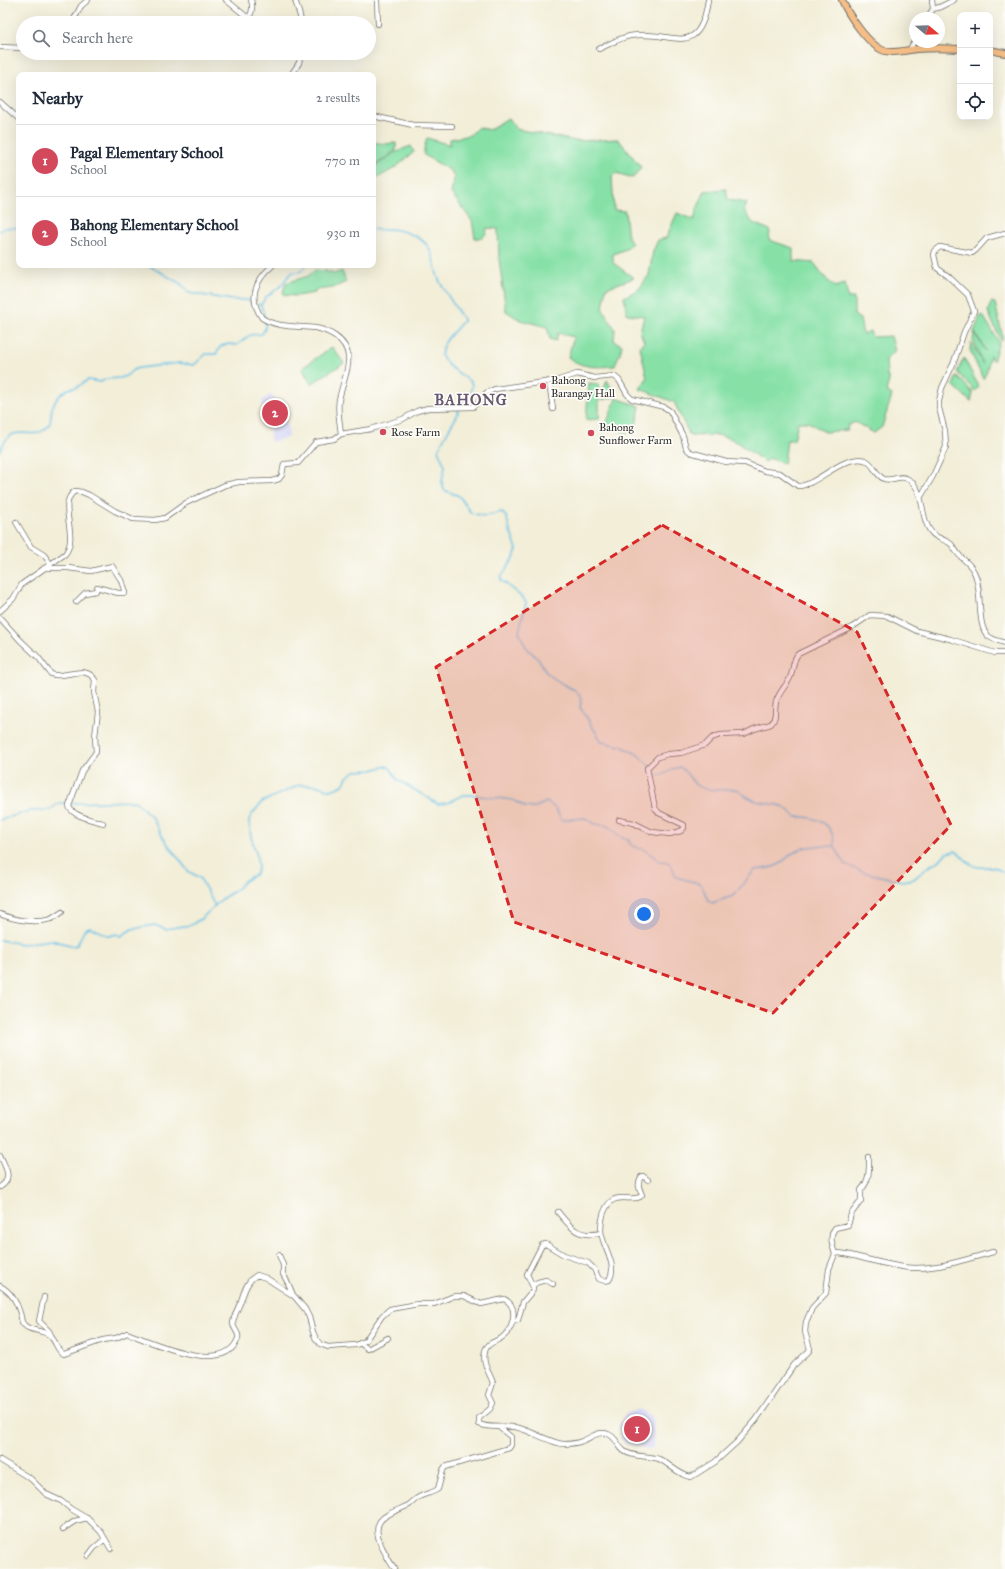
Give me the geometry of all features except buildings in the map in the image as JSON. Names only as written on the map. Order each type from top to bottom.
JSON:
[{"type":"main road","points":[[842,0],[848,12],[868,38],[875,46],[882,50],[889,52],[910,49],[957,49]]},
{"type":"main road","points":[[993,51],[1005,53]]},
{"type":"street","points":[[76,16],[81,6],[88,0]]},
{"type":"street","points":[[226,0],[246,16]]},
{"type":"street","points":[[250,16],[253,7],[251,0]]},
{"type":"street","points":[[295,0],[300,16]]},
{"type":"street","points":[[377,0],[378,24]]},
{"type":"street","points":[[599,49],[629,36],[652,36],[681,40],[690,38],[700,29],[705,16],[708,0]]},
{"type":"street","points":[[931,12],[933,9],[932,0]]},
{"type":"street","points":[[933,9],[954,0]]},
{"type":"street","points":[[0,46],[16,47]]},
{"type":"street","points":[[293,72],[300,60]]},
{"type":"street","points":[[0,102],[16,116]]},
{"type":"street","points":[[376,117],[413,124],[452,126]]},
{"type":"street","points":[[920,498],[933,476],[946,447],[945,431],[939,408],[939,401],[964,332],[974,311],[968,296],[948,276],[937,268],[934,255],[935,250],[940,247],[972,253],[987,238],[1005,233]]},
{"type":"street","points":[[269,268],[260,277],[255,291],[256,308],[262,318],[292,327],[322,329],[338,338],[347,348],[347,372],[338,405],[341,434]]},
{"type":"street","points":[[0,611],[13,599],[22,584],[50,563],[65,554],[69,549],[71,534],[68,519],[68,504],[70,496],[75,491],[90,495],[122,514],[133,518],[155,520],[165,518],[186,503],[225,485],[239,482],[276,480],[282,475],[284,464],[298,462],[316,442],[334,439],[341,434],[371,429],[403,419],[422,409],[473,407],[486,393],[495,389],[559,380],[577,374],[595,378],[611,376],[617,378],[632,399],[670,411],[683,436],[686,448],[696,454],[726,462],[745,463],[765,471],[780,472],[795,485],[801,486],[808,484],[826,472],[845,464],[862,460],[870,462],[880,477],[884,479],[890,480],[902,477],[909,479],[917,489],[928,526],[932,533],[951,544],[959,556],[973,570],[978,582],[984,632],[992,638],[1005,643]]},
{"type":"street","points":[[549,381],[553,409]]},
{"type":"street","points":[[16,522],[31,547],[44,555],[50,563]]},
{"type":"street","points":[[43,569],[68,568],[90,571],[112,566],[125,593],[118,593],[97,587],[96,591],[86,593],[76,602]]},
{"type":"street","points":[[620,820],[634,823],[652,832],[670,834],[684,828],[684,825],[659,813],[655,808],[647,768],[651,762],[658,757],[668,754],[681,754],[705,744],[712,738],[720,735],[744,734],[754,729],[771,724],[775,715],[776,704],[780,691],[790,679],[794,659],[798,654],[852,628],[867,616],[887,616],[917,631],[950,639],[995,653],[1005,653]]},
{"type":"street","points":[[0,618],[38,657],[51,674],[57,676],[72,672],[79,672],[90,675],[95,680],[94,692],[98,712],[95,736],[96,752],[82,771],[69,806],[72,812],[103,823]]},
{"type":"street","points":[[0,914],[11,919],[32,921],[50,920],[62,912]]},
{"type":"street","points":[[0,1155],[8,1177],[6,1182],[0,1187]]},
{"type":"street","points":[[44,1297],[39,1321],[49,1331],[58,1349],[64,1354],[103,1340],[116,1338],[126,1333],[154,1344],[184,1352],[217,1356],[228,1351],[238,1340],[239,1336],[234,1328],[234,1321],[246,1287],[253,1277],[261,1275],[293,1295],[305,1309],[313,1332],[320,1344],[328,1347],[360,1343],[368,1338],[382,1316],[390,1309],[413,1305],[434,1304],[454,1296],[464,1296],[481,1304],[504,1299],[512,1303],[512,1322],[504,1336],[487,1346],[484,1355],[485,1367],[493,1383],[489,1395],[493,1403],[492,1406],[480,1417],[478,1421],[480,1424],[498,1427],[517,1427],[562,1444],[582,1441],[596,1434],[606,1433],[615,1438],[621,1448],[629,1453],[650,1456],[660,1460],[686,1476],[691,1477],[701,1472],[726,1453],[749,1429],[794,1365],[809,1351],[805,1336],[806,1322],[812,1308],[826,1293],[829,1269],[835,1254],[832,1245],[832,1233],[835,1228],[848,1226],[851,1214],[861,1201],[861,1190],[869,1178],[869,1157]]},
{"type":"street","points":[[512,1322],[518,1320],[523,1302],[533,1290],[527,1276],[541,1246],[544,1244],[564,1254],[585,1261],[591,1265],[599,1279],[605,1281],[609,1280],[612,1275],[612,1268],[601,1233],[606,1207],[615,1199],[635,1199],[640,1197],[642,1195],[638,1186],[638,1181],[640,1176],[643,1176],[648,1180]]},
{"type":"street","points":[[558,1212],[571,1228],[577,1232],[592,1234],[601,1233]]},
{"type":"street","points":[[835,1254],[846,1254],[898,1266],[924,1268],[994,1252]]},
{"type":"street","points":[[278,1255],[283,1265],[283,1274],[293,1295]]},
{"type":"street","points":[[532,1285],[542,1280],[546,1280],[553,1284]]},
{"type":"street","points":[[0,1286],[6,1289],[15,1301],[22,1321],[28,1328],[44,1333],[52,1338]]},
{"type":"street","points":[[360,1343],[368,1349],[388,1338]]},
{"type":"street","points":[[395,1569],[389,1562],[377,1536],[377,1527],[380,1520],[394,1510],[408,1505],[420,1496],[438,1488],[443,1470],[445,1468],[509,1448],[511,1446],[511,1437],[498,1427]]},
{"type":"street","points":[[0,1460],[31,1479],[48,1496],[65,1503],[71,1509],[87,1518],[101,1532],[111,1549]]},
{"type":"street","points":[[63,1529],[75,1521],[87,1518]]},
{"type":"street","points":[[88,1556],[94,1548],[105,1539]]},
{"type":"highlighted area","points":[[662,525],[857,632],[951,825],[773,1013],[514,922],[436,667]]},
{"type":"shaded area","points":[[271,394],[282,406],[289,437],[272,442],[270,439],[270,424],[262,405],[263,400]]},
{"type":"shaded area","points":[[638,1409],[652,1416],[654,1445],[652,1448],[648,1449],[626,1443],[621,1438],[619,1425],[626,1414]]},
{"type":"green space","points":[[508,118],[516,129],[576,141],[618,139],[641,167],[633,178],[616,173],[612,176],[614,210],[625,211],[628,237],[632,243],[626,249],[613,254],[613,263],[634,278],[606,288],[603,309],[615,329],[614,341],[622,345],[615,366],[603,367],[579,364],[568,357],[574,337],[558,333],[556,341],[550,339],[547,327],[520,320],[506,311],[499,259],[498,229],[487,228],[486,234],[481,238],[475,238],[472,221],[451,193],[454,177],[451,171],[424,155],[424,148],[427,138],[450,145],[450,139],[470,135],[478,127],[489,130]]},
{"type":"green space","points":[[376,143],[384,144],[396,143],[396,150],[377,164]]},
{"type":"green space","points":[[411,146],[414,152],[395,168],[376,178],[376,165],[397,151],[398,152]]},
{"type":"green space","points":[[726,189],[728,200],[747,203],[744,211],[753,223],[770,230],[769,240],[793,248],[793,261],[814,263],[827,280],[836,287],[845,283],[848,298],[854,298],[854,315],[860,319],[863,334],[870,331],[872,337],[891,336],[895,351],[886,360],[889,381],[886,391],[892,395],[882,427],[874,433],[855,422],[847,426],[848,430],[825,432],[808,422],[798,422],[794,440],[787,440],[784,464],[769,458],[765,462],[732,439],[718,435],[690,436],[674,402],[640,389],[647,378],[640,347],[644,341],[640,332],[644,316],[627,314],[624,297],[639,289],[649,275],[653,251],[658,240],[666,238],[677,213],[694,220],[705,191]]},
{"type":"green space","points":[[315,270],[327,271],[328,273],[331,271],[333,274],[342,271],[346,282],[333,288],[315,290],[315,293],[296,296],[284,295],[283,292],[286,283],[308,276]]},
{"type":"green space","points":[[991,302],[995,303],[1003,338],[1001,341],[988,312]]},
{"type":"green space","points":[[981,315],[984,317],[999,342],[993,361],[990,356],[987,371],[983,379],[970,350],[971,342],[983,364],[973,340],[974,333],[986,351],[974,331]]},
{"type":"green space","points":[[332,347],[344,363],[311,384],[302,368]]},
{"type":"green space","points":[[964,358],[979,387],[975,391],[957,372]]},
{"type":"green space","points":[[957,376],[973,393],[971,402],[953,385]]},
{"type":"green space","points":[[607,380],[616,396],[603,400],[603,391]]},
{"type":"green space","points":[[589,383],[599,384],[599,419],[586,420]]},
{"type":"green space","points":[[616,398],[640,406],[636,426],[627,433],[606,425]]},
{"type":"waterway","points":[[0,231],[4,228],[16,228]]},
{"type":"waterway","points":[[376,229],[391,229],[402,231],[417,237],[425,243],[431,253],[440,282],[463,319],[443,346],[441,355],[449,366],[471,382],[472,386],[469,396],[460,405],[457,416],[438,450],[445,466],[442,482],[444,490],[459,496],[471,513],[484,516],[502,512],[507,518],[517,549],[514,558],[501,577],[501,580],[524,599],[526,603],[519,632],[526,647],[540,661],[546,672],[556,680],[576,691],[582,698],[580,707],[602,742],[621,746],[637,754],[648,764],[655,776],[662,775],[680,767],[695,784],[704,789],[737,789],[756,801],[783,806],[796,817],[811,818],[823,822],[828,826],[831,832],[834,846]]},
{"type":"waterway","points":[[153,268],[181,284],[189,293],[233,300],[247,300],[254,303]]},
{"type":"waterway","points":[[258,304],[261,305],[266,297],[281,286],[291,273],[301,271],[304,268]]},
{"type":"waterway","points":[[0,451],[10,436],[20,433],[38,433],[47,428],[50,423],[54,402],[58,397],[68,389],[77,387],[88,380],[101,382],[106,379],[120,378],[139,368],[179,363],[194,365],[206,354],[216,354],[221,346],[229,344],[237,345],[250,335],[262,334],[266,324],[261,305]]},
{"type":"waterway","points":[[0,940],[22,944],[51,940],[74,946],[77,945],[85,929],[90,927],[109,936],[117,934],[121,936],[132,929],[154,925],[165,929],[191,925],[202,918],[223,898],[236,890],[244,881],[256,874],[258,869],[257,856],[251,837],[249,822],[250,817],[262,802],[299,785],[315,785],[330,790],[334,789],[343,785],[347,777],[355,771],[372,770],[387,766],[398,780],[438,804],[447,803],[463,795],[513,800],[525,807],[533,808],[547,802],[555,808],[562,820],[585,818],[595,824],[608,826],[622,838],[629,840],[629,843],[633,846],[647,851],[659,861],[669,863],[676,877],[701,884],[708,900],[712,903],[733,896],[755,870],[780,864],[796,851],[810,846],[834,846],[846,865],[863,872],[902,881],[914,879],[925,869],[940,860],[946,853],[956,851],[974,866],[993,867],[1005,873]]},
{"type":"waterway","points":[[72,803],[135,801],[152,817],[164,839],[188,871],[200,878],[215,906]]},
{"type":"waterway","points":[[0,820],[30,811],[50,810],[59,803],[68,803]]},
{"type":"place","name":"Bahong Barangay Hall","points":[[543,386]]},
{"type":"place","name":"Bahong Elementary School","points":[[275,413]]},
{"type":"place","name":"Rose Farm","points":[[383,432]]},
{"type":"place","name":"Bahong Sunflower Farm","points":[[591,433]]},
{"type":"place","name":"Pagal Elementary School","points":[[637,1429]]},
{"type":"district","name":"BAHONG","points":[[471,400]]}]
